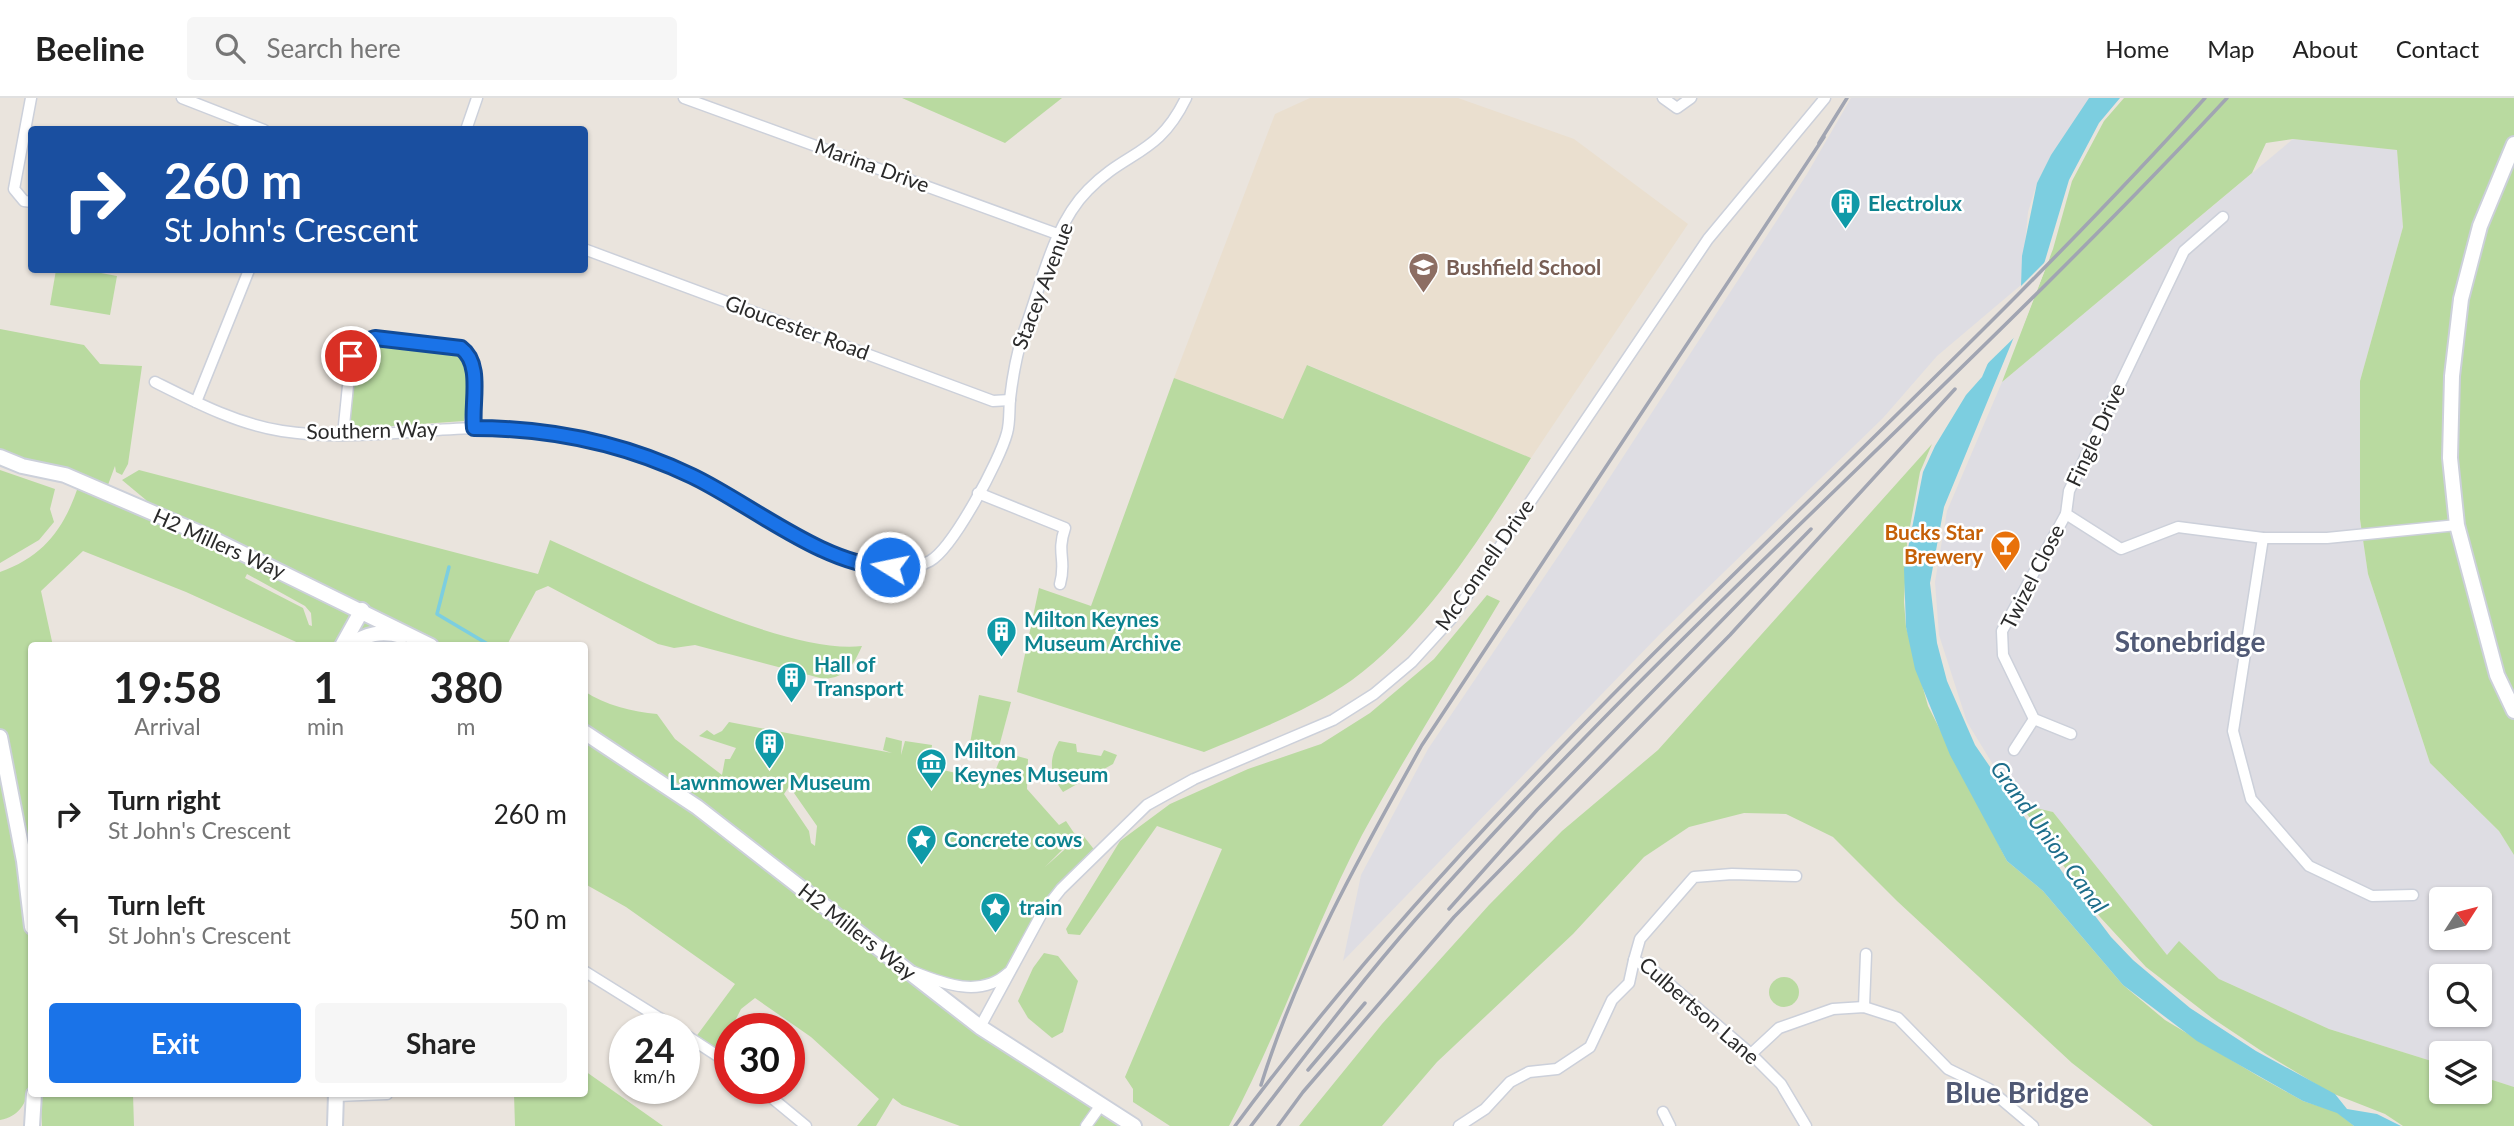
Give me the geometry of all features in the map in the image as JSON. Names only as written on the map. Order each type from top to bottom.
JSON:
[{"type":"street","points":[[28,202],[24,201],[15,189],[31,98]]},
{"type":"street","points":[[182,98],[254,126]]},
{"type":"street","points":[[467,126],[477,98]]},
{"type":"street","name":"Marina Drive","points":[[684,98],[1060,234]]},
{"type":"street","name":"Stacey Avenue","points":[[1010,400],[1020,340],[1070,212],[1088,190],[1110,172],[1149,149],[1174,123],[1186,98]]},
{"type":"street","points":[[1663,98],[1677,108],[1692,98]]},
{"type":"street","name":"McConnell Drive","points":[[981,1027],[1042,914],[1061,889],[1147,805],[1194,779],[1333,720],[1374,694],[1412,662],[1451,619],[1708,239],[1825,98]]},
{"type":"street","points":[[2514,144],[2480,226],[2461,299],[2452,376],[2450,458],[2457,524],[2497,675],[2514,711]]},
{"type":"street","name":"Fingle Drive","points":[[2223,217],[2184,251],[2069,491],[2066,514],[2121,550],[2178,527],[2263,538],[2330,538],[2457,524]]},
{"type":"street","name":"Gloucester Road","points":[[588,250],[993,401],[1010,400]]},
{"type":"street","points":[[196,402],[248,273]]},
{"type":"street","points":[[343,435],[351,356],[360,343],[375,338],[461,348],[468,353],[474,370],[471,408],[474,428]]},
{"type":"street","name":"Southern Way","points":[[155,382],[233,418],[279,431],[343,435],[515,428],[610,444],[693,476],[799,538],[847,558],[883,567],[908,567],[930,561],[954,539],[1007,434],[1010,400]]},
{"type":"street","name":"H2 Millers Way","points":[[0,457],[22,466],[65,475],[209,537],[423,642]]},
{"type":"street","points":[[978,493],[1065,528],[1058,548],[1065,568],[1060,584]]},
{"type":"street","name":"Twizel Close","points":[[2034,719],[2003,655],[2002,631],[2066,514]]},
{"type":"street","points":[[2263,538],[2233,731],[2251,799],[2309,866],[2372,896],[2413,895]]},
{"type":"street","points":[[347,642],[362,610]]},
{"type":"street","points":[[353,642],[368,635],[388,632],[420,642]]},
{"type":"street","points":[[2014,750],[2034,719],[2071,734]]},
{"type":"street","name":"H2 Millers Way","points":[[588,735],[671,789],[981,1027],[1134,1126]]},
{"type":"street","points":[[0,737],[28,894]]},
{"type":"street","name":"Culbertson Lane","points":[[1796,876],[1694,877],[1640,939],[1633,960],[1653,970],[1751,1054],[1780,1084],[1806,1126]]},
{"type":"street","points":[[1864,1007],[1866,954]]},
{"type":"street","points":[[1459,1126],[1485,1109],[1510,1082],[1529,1072],[1557,1069],[1590,1047],[1612,1000],[1629,983],[1633,960]]},
{"type":"street","points":[[901,967],[948,984],[976,988],[1001,979],[1016,966]]},
{"type":"street","points":[[588,973],[651,1013]]},
{"type":"street","points":[[1751,1054],[1779,1028],[1833,1009],[1864,1007],[1898,1018],[1948,1069],[1989,1089],[2034,1126]]},
{"type":"street","points":[[32,1126],[34,1097]]},
{"type":"street","points":[[335,1126],[336,1097]]},
{"type":"street","points":[[779,1104],[806,1126]]},
{"type":"street","points":[[1086,1126],[1101,1104]]},
{"type":"street","points":[[1663,1112],[1671,1126]]},
{"type":"shaded area","name":"Bushfield School","points":[[1310,98],[1458,98],[1574,139],[1688,224],[1531,458],[1308,365],[1284,419],[1174,378],[1275,114]]},
{"type":"shaded area","points":[[1851,98],[2089,98],[2051,155],[2037,183],[2028,212],[2021,285],[1937,356],[1883,418],[1661,633],[1343,961],[1361,875],[1428,749],[1571,537],[1807,174]]},
{"type":"shaded area","points":[[2293,139],[2397,150],[2403,227],[2360,381],[2360,519],[2368,574],[2430,763],[2499,831],[2514,855],[2514,1087],[2492,1080],[2492,1041],[2429,1041],[2429,1060],[2329,1029],[2219,979],[2180,942],[2167,955],[2053,812],[2020,804],[1967,722],[1939,635],[1935,582],[1947,511],[2002,382]]},
{"type":"green space","points":[[902,98],[1062,98],[1005,143]]},
{"type":"green space","points":[[2124,98],[2514,98],[2514,855],[2499,831],[2430,763],[2368,574],[2360,519],[2360,381],[2403,227],[2397,150],[2293,139],[2266,143],[2252,173],[2002,382],[2053,249],[2072,181],[2104,121]]},
{"type":"green space","points":[[55,273],[101,273],[117,276],[110,315],[50,305]]},
{"type":"green space","points":[[0,329],[84,345],[100,364],[142,366],[128,464],[122,475],[116,472],[115,466],[105,493],[151,512],[146,500],[122,480],[139,470],[538,574],[550,540],[705,609],[749,625],[791,638],[829,645],[862,646],[856,659],[844,673],[824,679],[695,645],[674,648],[658,644],[548,586],[536,591],[509,642],[296,642],[186,592],[83,551],[41,591],[52,642],[28,642],[28,1093],[17,1112],[0,1120],[0,572],[29,558],[51,538],[67,514],[79,484],[0,457]],"holes":[[[247,574],[305,606],[311,613],[312,626],[309,625],[303,608],[245,578]]]},
{"type":"green space","points":[[368,345],[424,347],[463,359],[469,367],[470,380],[464,421],[349,429],[356,353]]},
{"type":"green space","points":[[1307,365],[1531,458],[1473,547],[1428,606],[1379,658],[1352,680],[1317,702],[1280,720],[1204,752],[1017,692],[1039,588],[1091,606],[1174,378],[1283,419]]},
{"type":"green space","points":[[1932,444],[1920,472],[1907,543],[1904,602],[1906,627],[1928,706],[2007,861],[2043,891],[2123,985],[2165,1020],[2303,1101],[2337,1112],[2354,1126],[2153,1126],[2072,1063],[1897,901],[1833,837],[1786,814],[1744,813],[1689,827],[1644,857],[1573,934],[1437,1062],[1382,1126],[1299,1126],[1382,1024],[1489,905],[1562,831],[1658,750]]},
{"type":"green space","points":[[0,470],[55,489],[50,509],[54,522],[39,540],[0,563]]},
{"type":"green space","points":[[1487,595],[1500,601],[1362,835],[1229,1126],[1170,1126],[1133,1102],[1133,1089],[1125,1077],[1222,849],[1157,826],[1080,935],[1068,934],[1066,929],[1120,841],[1170,804],[1248,769],[1321,744],[1370,713],[1434,659]]},
{"type":"green space","points":[[588,693],[619,707],[657,714],[675,739],[722,775],[725,759],[730,759],[736,748],[699,736],[707,730],[714,735],[722,731],[729,722],[892,753],[883,750],[886,737],[902,741],[901,755],[905,741],[932,745],[930,767],[991,781],[1003,752],[1028,759],[1027,789],[1059,825],[1066,821],[1076,836],[1045,867],[1082,834],[1096,852],[1061,889],[1016,966],[976,987],[904,968],[1134,1126],[960,1126],[902,1105],[893,1098],[876,1126],[857,1126],[879,1099],[805,1033],[805,1013],[777,1013],[755,998],[739,1013],[714,1013],[714,1050],[700,1041],[700,1031],[735,984],[626,907],[588,886]],"holes":[[[794,779],[799,782],[794,793],[817,826],[815,846],[811,843],[809,831],[784,794]]]},
{"type":"green space","points":[[979,695],[1011,702],[996,758],[968,754]]},
{"type":"green space","points":[[1059,741],[1076,744],[1077,752],[1101,756],[1104,750],[1117,755],[1113,764],[1063,792],[1052,767],[1053,755]]},
{"type":"green space","points":[[2020,804],[2053,812],[2167,955],[2179,941],[2219,979],[2329,1029],[2429,1060],[2429,1104],[2492,1104],[2492,1080],[2514,1087],[2514,1126],[2403,1126],[2385,1114],[2329,1092],[2212,1018],[2146,967],[2100,917]]},
{"type":"green space","points":[[1044,953],[1058,956],[1078,981],[1063,1032],[1052,1038],[1028,1018],[1018,1001],[1033,968]]},
{"type":"green space","points":[[1784,977],[1790,978],[1798,986],[1798,998],[1790,1006],[1784,1007],[1778,1006],[1770,998],[1769,992],[1770,986],[1778,978]]},
{"type":"green space","points":[[588,1073],[609,1088],[609,1104],[632,1104],[663,1126],[515,1126],[514,1097],[588,1097]]},
{"type":"green space","points":[[34,1097],[133,1097],[134,1126],[42,1126],[41,1109],[33,1109]]},
{"type":"water","points":[[2089,98],[2120,98],[2099,123],[2069,180],[2044,264],[1944,507],[1930,583],[1937,643],[1947,681],[1975,745],[2065,876],[2111,937],[2133,960],[2190,1008],[2256,1051],[2335,1094],[2347,1109],[2377,1114],[2401,1126],[2354,1126],[2337,1113],[2303,1101],[2197,1041],[2123,985],[2043,891],[2007,861],[1950,755],[1915,669],[1906,627],[1904,569],[1923,472],[1935,446],[1966,395],[1982,377],[2021,286],[2022,256],[2037,183],[2051,155]]},
{"type":"pier","points":[[2050,257],[2021,331],[1982,369],[2014,293]]},
{"type":"waterway","points":[[449,567],[437,614],[484,642]]},
{"type":"railway","points":[[1819,143],[1847,98]]},
{"type":"railway","points":[[1235,1126],[1345,987],[1461,854],[1707,600],[1960,353],[2084,227],[2205,98]]},
{"type":"railway","points":[[1251,1126],[1331,1021],[1394,945],[1512,813],[1715,607],[2025,305],[2227,98]]},
{"type":"railway","points":[[1261,1085],[1293,997],[1332,911],[1422,745],[1824,137]]},
{"type":"railway","points":[[1278,1126],[1303,1092],[1454,917],[1730,635],[1955,389]]},
{"type":"railway","points":[[1449,909],[1537,810],[1811,529]]},
{"type":"railway","points":[[1308,1070],[1365,1003]]},
{"type":"place","name":"Electrolux","points":[[1845,231]]},
{"type":"place","name":"Bushfield School","points":[[1423,295]]},
{"type":"place","name":"Bucks Star Brewery","points":[[2006,572]]},
{"type":"place","name":"Milton Keynes Museum Archive","points":[[1001,659]]},
{"type":"place","name":"Hall of Transport","points":[[791,704]]},
{"type":"place","name":"Lawnmower Museum","points":[[770,770]]},
{"type":"place","name":"Milton Keynes Museum","points":[[931,790]]},
{"type":"place","name":"Concrete cows","points":[[921,867]]},
{"type":"place","name":"train","points":[[996,935]]},
{"type":"district","name":"Stonebridge","points":[[2190,642]]},
{"type":"district","name":"Blue Bridge","points":[[2017,1093]]},
{"type":"route","points":[[351,356],[360,343],[375,338],[461,348],[473,361],[471,408],[474,428],[515,428],[610,444],[693,476],[799,538],[847,558],[890,567]]},
{"type":"water label","name":"Grand Union Canal","points":[[2049,837]]}]
